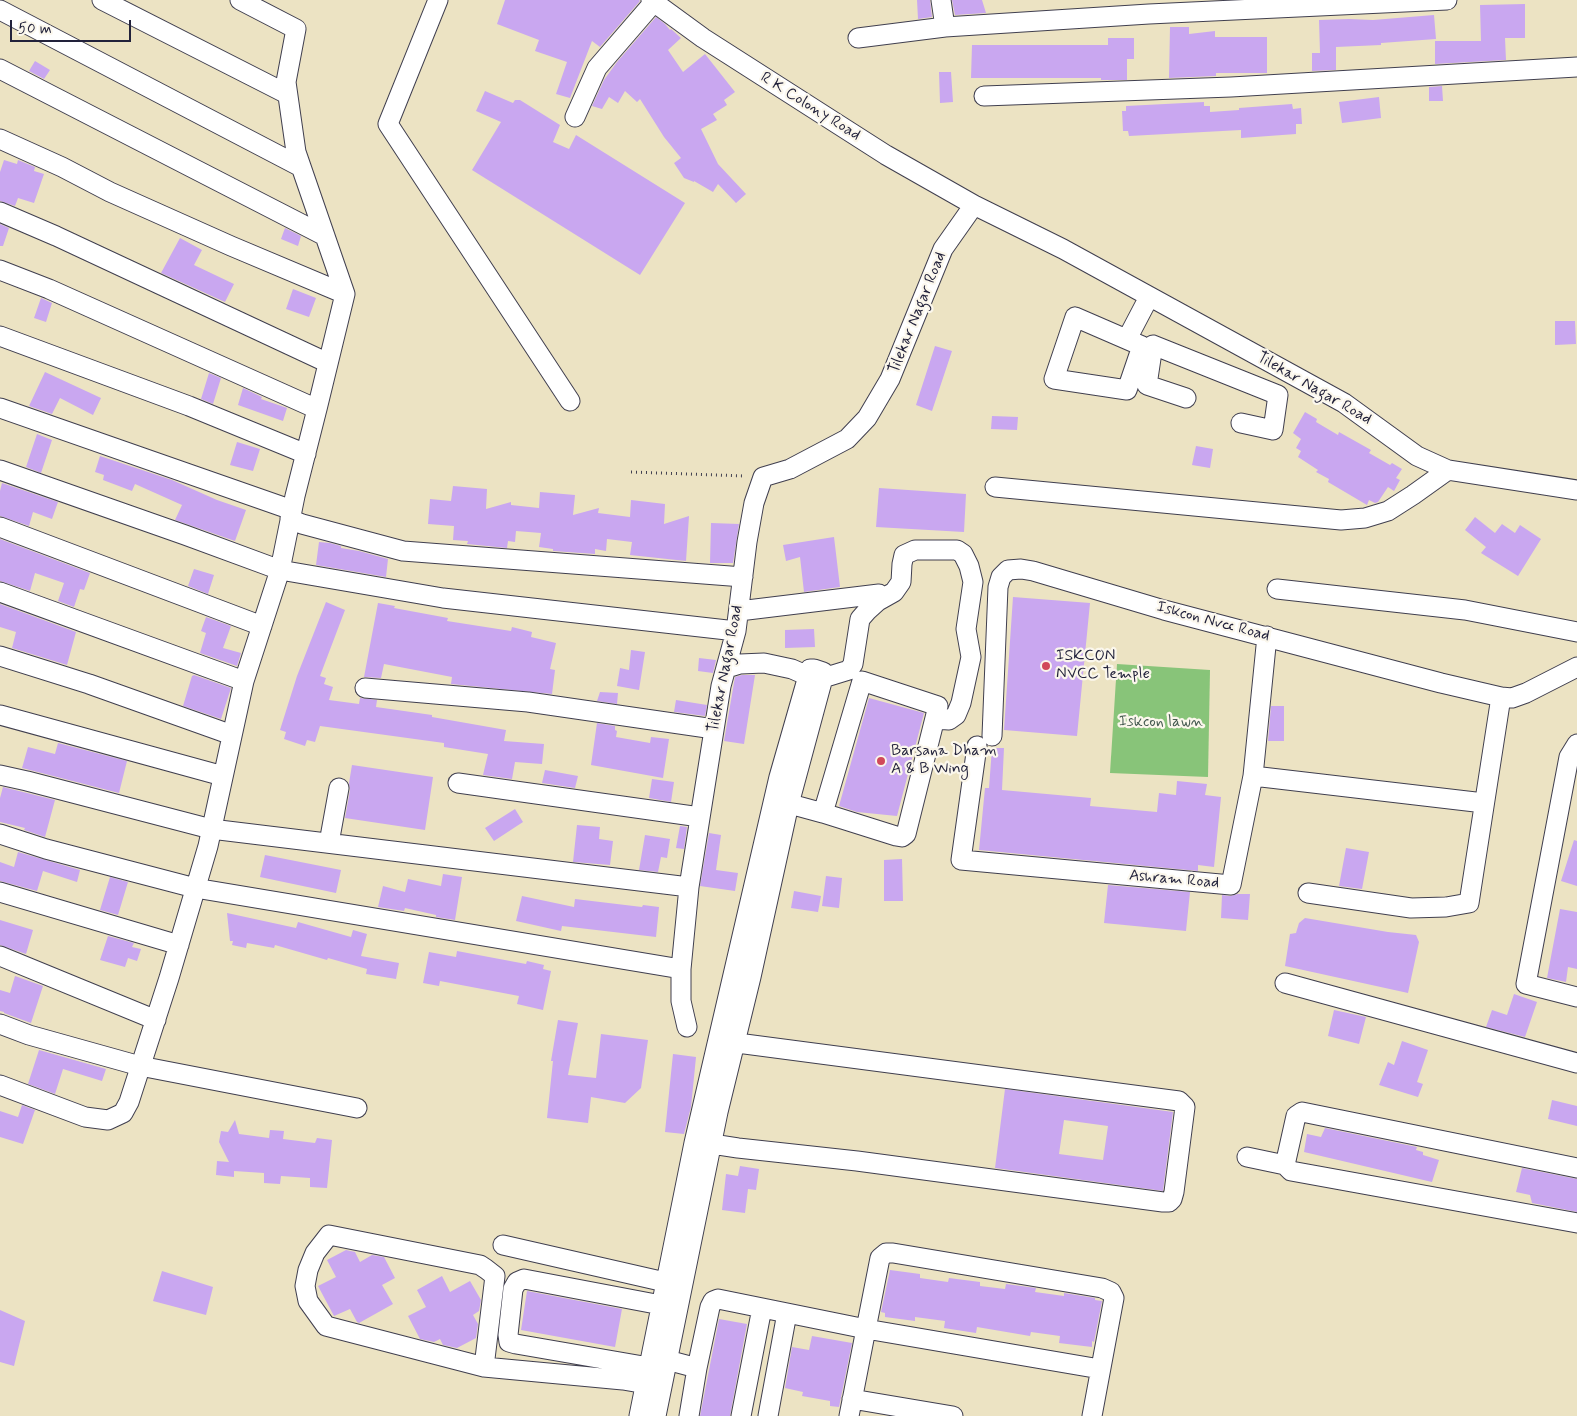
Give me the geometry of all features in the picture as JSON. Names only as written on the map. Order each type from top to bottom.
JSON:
[{"type":"street","points":[[102,0],[288,94]]},
{"type":"street","points":[[0,1085],[85,1117],[108,1120],[123,1113],[129,1102],[156,1020],[211,829],[244,681],[280,570],[291,515],[345,294],[296,152],[286,82],[296,29],[240,0]]},
{"type":"street","points":[[438,0],[388,124],[570,402]]},
{"type":"street","points":[[941,0],[945,27]]},
{"type":"street","points":[[858,38],[945,27],[1149,14],[1447,0]]},
{"type":"street","points":[[575,117],[597,68],[652,1]]},
{"type":"street","name":"R K Colony Road","points":[[652,1],[703,38],[775,85],[886,155],[974,205]]},
{"type":"street","points":[[0,10],[301,167]]},
{"type":"street","points":[[984,96],[1231,87],[1577,67]]},
{"type":"street","points":[[0,69],[325,236]]},
{"type":"street","points":[[0,138],[110,192],[345,294]]},
{"type":"street","name":"Tilekar Nagar Road","points":[[687,1027],[681,1001],[681,969],[689,887],[721,686],[736,631],[747,542],[754,503],[763,477],[790,469],[847,439],[867,418],[890,379],[943,249],[974,205],[1063,249],[1344,403],[1417,456],[1448,470],[1550,484],[1577,490]]},
{"type":"street","points":[[0,212],[56,236],[328,363]]},
{"type":"street","points":[[0,270],[50,289],[317,409]]},
{"type":"street","points":[[1127,339],[1149,296]]},
{"type":"street","points":[[1075,318],[1127,339],[1142,346],[1127,390],[1054,379],[1075,318]]},
{"type":"street","points":[[0,336],[189,406],[306,454]]},
{"type":"street","points":[[1220,371],[1232,342]]},
{"type":"street","points":[[1186,398],[1147,385],[1153,345],[1278,394],[1273,430],[1241,423]]},
{"type":"street","points":[[0,408],[291,515],[302,524],[403,551],[743,577]]},
{"type":"street","points":[[0,470],[280,570],[443,598],[736,631]]},
{"type":"street","points":[[995,486],[1341,520],[1365,518],[1388,511],[1448,470]]},
{"type":"street","points":[[0,527],[262,626]]},
{"type":"street","points":[[727,668],[764,663],[792,669],[815,677],[848,670],[853,664],[860,619],[878,601],[894,592],[901,582],[904,555],[915,550],[957,550],[963,554],[969,566],[973,582],[966,629],[971,657],[961,703],[956,715],[948,720],[935,719]]},
{"type":"street","name":"Iskcon Nvcc Road","points":[[984,741],[998,588],[1001,577],[1008,570],[1021,569],[1033,571],[1164,610],[1501,697],[1512,698],[1526,693],[1577,667]]},
{"type":"street","points":[[1277,589],[1465,610],[1577,632]]},
{"type":"street","points":[[0,592],[244,681]]},
{"type":"street","points":[[738,611],[879,594]]},
{"type":"street","points":[[1267,636],[1253,776],[1484,803]]},
{"type":"street","points":[[0,656],[89,684],[232,735]]},
{"type":"street","points":[[639,1416],[665,1282],[703,1143],[781,802],[815,677]]},
{"type":"street","points":[[781,802],[902,837],[906,834],[938,706],[862,681],[823,814]]},
{"type":"street","points":[[365,688],[528,702],[714,729]]},
{"type":"street","points":[[1308,893],[1411,908],[1446,907],[1469,903],[1501,697]]},
{"type":"street","points":[[0,715],[223,776]]},
{"type":"street","name":"Ashram Road","points":[[984,741],[961,860],[1231,885],[1253,776]]},
{"type":"street","points":[[1577,744],[1569,757],[1526,984],[1577,997]]},
{"type":"street","points":[[0,776],[27,781],[211,829],[689,887]]},
{"type":"street","points":[[458,783],[700,817]]},
{"type":"street","points":[[329,843],[339,788]]},
{"type":"street","points":[[0,834],[46,849],[195,888],[681,969]]},
{"type":"street","points":[[0,892],[178,945]]},
{"type":"street","points":[[0,956],[156,1020]]},
{"type":"street","points":[[1285,983],[1577,1063]]},
{"type":"street","points":[[0,1024],[29,1035],[140,1066],[357,1108]]},
{"type":"street","points":[[703,1143],[857,1161],[1163,1202],[1168,1202],[1172,1199],[1174,1192],[1185,1107],[1179,1101],[727,1042]]},
{"type":"street","points":[[1285,1165],[1296,1116],[1302,1112],[1577,1168]]},
{"type":"street","points":[[656,1416],[703,1143]]},
{"type":"street","points":[[1248,1157],[1285,1165],[1291,1171],[1577,1223]]},
{"type":"street","points":[[484,1367],[495,1276],[486,1269],[480,1265],[330,1235],[315,1253],[308,1270],[305,1286],[308,1301],[326,1326],[484,1367],[623,1380],[647,1375]]},
{"type":"street","points":[[503,1245],[665,1282]]},
{"type":"street","points":[[953,1416],[851,1408],[880,1258],[886,1253],[1102,1288],[1111,1292],[1114,1298],[1092,1416]]},
{"type":"street","points":[[647,1375],[509,1342],[513,1289],[517,1282],[524,1278],[661,1305]]},
{"type":"street","points":[[690,1416],[697,1368],[710,1307],[713,1301],[718,1299],[866,1328],[1100,1369]]},
{"type":"street","points":[[740,1416],[762,1308]]},
{"type":"street","points":[[768,1416],[787,1313]]},
{"type":"street","points":[[667,1360],[697,1368]]},
{"type":"path","points":[[631,472],[763,477]]},
{"type":"green space","name":"Iskcon lawn","points":[[1117,664],[1210,670],[1208,777],[1110,773]]},
{"type":"building","points":[[505,0],[640,1],[600,47],[592,41],[570,98],[556,94],[567,62],[535,51],[539,40],[497,24]]},
{"type":"building","points":[[917,0],[930,0],[932,17],[918,19]]},
{"type":"building","points":[[952,0],[982,0],[986,13],[955,15]]},
{"type":"building","points":[[1525,4],[1525,38],[1505,38],[1506,60],[1435,64],[1435,41],[1481,41],[1480,5]]},
{"type":"building","points":[[1434,15],[1436,39],[1381,43],[1381,45],[1336,47],[1336,70],[1312,71],[1312,53],[1320,53],[1319,20],[1373,20]]},
{"type":"building","points":[[656,17],[681,38],[668,50],[683,72],[705,54],[735,92],[724,100],[727,105],[713,114],[717,120],[701,129],[718,164],[746,194],[736,203],[718,184],[713,192],[694,181],[684,178],[674,163],[681,158],[664,137],[640,99],[637,102],[625,91],[618,103],[609,97],[602,109],[592,106],[604,80]]},
{"type":"building","points":[[1170,27],[1189,27],[1189,34],[1215,31],[1215,37],[1267,37],[1267,73],[1216,73],[1216,76],[1169,78]]},
{"type":"building","points":[[1108,38],[1134,38],[1134,59],[1127,59],[1127,80],[1101,80],[1101,78],[971,78],[972,45],[1108,45]]},
{"type":"building","points":[[35,61],[50,70],[44,79],[29,71]]},
{"type":"building","points":[[939,72],[951,72],[953,102],[940,103]]},
{"type":"building","points":[[1442,86],[1443,101],[1429,101],[1429,87]]},
{"type":"building","points":[[485,91],[513,103],[515,100],[520,100],[560,125],[553,142],[569,149],[576,135],[685,203],[640,275],[472,170],[501,122],[476,111]]},
{"type":"building","points":[[1379,97],[1381,118],[1342,123],[1339,102]]},
{"type":"building","points":[[1204,102],[1204,106],[1210,106],[1210,112],[1292,104],[1293,109],[1301,108],[1302,124],[1296,124],[1296,134],[1241,138],[1241,130],[1129,136],[1128,131],[1123,131],[1122,111],[1126,111],[1126,106]]},
{"type":"building","points":[[4,160],[17,164],[18,160],[35,167],[34,171],[44,174],[34,203],[18,198],[15,206],[0,201],[0,172]]},
{"type":"building","points":[[0,224],[9,228],[3,246],[0,246]]},
{"type":"building","points":[[285,228],[301,236],[298,246],[281,239]]},
{"type":"building","points":[[180,238],[202,250],[194,265],[234,284],[225,302],[161,273]]},
{"type":"building","points":[[293,289],[316,298],[309,317],[286,309]]},
{"type":"building","points":[[41,298],[52,303],[46,322],[34,318]]},
{"type":"building","points":[[1555,321],[1575,321],[1576,344],[1555,345]]},
{"type":"building","points":[[935,346],[952,351],[932,411],[916,405]]},
{"type":"building","points":[[45,372],[101,398],[93,415],[60,398],[52,414],[29,406]]},
{"type":"building","points":[[209,373],[221,378],[213,404],[201,399]]},
{"type":"building","points":[[243,388],[262,397],[261,399],[287,408],[283,421],[238,405]]},
{"type":"building","points":[[1305,412],[1317,419],[1316,422],[1338,435],[1339,432],[1371,450],[1369,453],[1390,465],[1392,463],[1402,469],[1396,478],[1400,480],[1394,491],[1388,487],[1378,502],[1375,503],[1369,500],[1367,505],[1328,482],[1329,479],[1316,472],[1318,470],[1298,457],[1301,451],[1296,448],[1301,439],[1293,433]]},
{"type":"building","points":[[992,416],[1018,417],[1017,430],[991,429]]},
{"type":"building","points":[[37,434],[52,440],[41,473],[26,467]]},
{"type":"building","points":[[237,442],[260,449],[253,471],[230,465]]},
{"type":"building","points":[[1196,446],[1213,449],[1210,468],[1192,465]]},
{"type":"building","points":[[100,456],[172,480],[217,500],[246,510],[235,541],[175,520],[182,505],[135,484],[132,491],[103,480],[104,475],[95,472]]},
{"type":"building","points":[[2,483],[58,502],[52,519],[33,512],[29,526],[0,516],[0,491]]},
{"type":"building","points":[[453,486],[487,489],[486,509],[511,502],[511,505],[539,508],[540,492],[575,495],[573,515],[599,508],[598,513],[630,517],[631,500],[665,504],[664,524],[689,516],[686,561],[630,555],[632,542],[607,539],[606,551],[595,549],[595,554],[553,551],[553,549],[539,547],[541,533],[516,531],[515,542],[508,541],[507,548],[467,544],[468,541],[453,540],[454,526],[428,524],[430,499],[451,501]]},
{"type":"building","points":[[879,488],[966,494],[964,532],[876,527]]},
{"type":"building","points":[[1475,517],[1495,533],[1502,524],[1515,533],[1520,525],[1541,539],[1518,576],[1481,553],[1486,547],[1465,530]]},
{"type":"building","points":[[711,523],[739,524],[733,563],[710,563]]},
{"type":"building","points":[[834,537],[840,587],[804,592],[800,557],[786,561],[783,545]]},
{"type":"building","points":[[0,539],[90,573],[84,590],[80,589],[74,607],[58,601],[64,583],[35,573],[30,591],[0,581]]},
{"type":"building","points":[[319,542],[330,543],[341,546],[341,548],[388,559],[386,577],[316,565]]},
{"type":"building","points":[[194,569],[214,575],[208,594],[188,586]]},
{"type":"building","name":"ISKCON NVCC Temple","points":[[1013,597],[1090,603],[1077,736],[1004,730]]},
{"type":"building","points":[[326,602],[345,610],[320,676],[326,678],[324,684],[333,687],[329,700],[359,704],[360,698],[377,700],[376,707],[432,715],[432,717],[506,730],[504,741],[544,744],[542,764],[515,762],[512,779],[483,775],[488,754],[444,747],[444,743],[320,726],[315,742],[307,740],[305,746],[284,739],[286,732],[280,730],[297,676]]},
{"type":"building","points":[[378,603],[395,606],[394,608],[448,618],[447,621],[511,631],[512,627],[532,632],[531,637],[556,643],[550,669],[555,670],[552,694],[451,684],[452,677],[384,664],[381,678],[364,677]]},
{"type":"building","points":[[0,604],[76,632],[67,665],[12,648],[16,632],[0,627]]},
{"type":"building","points":[[206,617],[231,626],[223,648],[241,653],[237,666],[200,653],[206,633],[201,631]]},
{"type":"building","points":[[814,629],[815,647],[785,648],[785,630]]},
{"type":"building","points":[[631,650],[645,652],[639,690],[617,686],[620,668],[629,670]]},
{"type":"building","points":[[699,658],[716,660],[713,673],[698,671]]},
{"type":"building","points":[[194,675],[231,688],[221,719],[183,706],[192,676]]},
{"type":"building","points":[[755,675],[744,744],[724,741],[735,677]]},
{"type":"building","points":[[600,692],[618,693],[617,704],[597,701]]},
{"type":"building","name":"Barsana Dham A & B Wing","points":[[869,698],[924,713],[897,816],[857,812],[839,806]]},
{"type":"building","points":[[676,700],[707,705],[705,716],[674,712]]},
{"type":"building","points":[[1271,706],[1284,706],[1284,741],[1268,741]]},
{"type":"building","points":[[597,723],[615,726],[617,731],[616,737],[650,743],[651,737],[669,739],[663,778],[591,765]]},
{"type":"building","points":[[58,743],[127,761],[119,793],[22,768],[28,747],[55,754]]},
{"type":"building","points":[[992,748],[1004,748],[1002,790],[1091,798],[1090,806],[1157,812],[1159,793],[1176,795],[1177,781],[1207,784],[1205,795],[1221,797],[1214,867],[1198,865],[1198,871],[979,850],[985,788],[989,788]]},
{"type":"building","points":[[352,765],[433,777],[425,830],[345,818]]},
{"type":"building","points":[[545,770],[578,776],[575,788],[542,783]]},
{"type":"building","points":[[652,779],[674,782],[671,802],[649,798]]},
{"type":"building","points":[[3,787],[55,800],[45,837],[24,830],[25,828],[0,822],[0,798]]},
{"type":"building","points":[[515,809],[523,822],[494,841],[485,828]]},
{"type":"building","points":[[577,825],[600,827],[599,839],[613,841],[610,865],[573,862]]},
{"type":"building","points":[[680,826],[687,827],[684,849],[676,848]]},
{"type":"building","points":[[709,833],[721,835],[716,870],[738,873],[735,891],[700,886]]},
{"type":"building","points":[[645,835],[670,839],[667,858],[661,857],[658,872],[639,870]]},
{"type":"building","points":[[1574,840],[1577,841],[1577,886],[1561,881]]},
{"type":"building","points":[[1346,848],[1369,852],[1362,889],[1339,886]]},
{"type":"building","points":[[18,852],[80,870],[77,882],[43,871],[37,891],[0,881],[0,862],[14,867]]},
{"type":"building","points":[[265,855],[341,870],[336,893],[260,877]]},
{"type":"building","points":[[902,859],[903,901],[884,901],[884,860]]},
{"type":"building","points":[[443,874],[462,877],[455,920],[436,917],[436,915],[405,908],[404,911],[378,907],[383,886],[405,892],[408,879],[441,886]]},
{"type":"building","points":[[826,876],[842,878],[839,908],[822,906]]},
{"type":"building","points":[[110,877],[128,882],[118,915],[100,910]]},
{"type":"building","points":[[1108,885],[1190,892],[1186,931],[1104,923]]},
{"type":"building","points":[[794,891],[821,896],[818,912],[791,908]]},
{"type":"building","points":[[1250,894],[1248,920],[1221,918],[1222,895]]},
{"type":"building","points":[[522,896],[574,907],[575,899],[642,907],[643,905],[659,907],[656,937],[562,926],[561,931],[516,921]]},
{"type":"building","points":[[1560,909],[1577,912],[1577,969],[1568,967],[1566,982],[1547,978]]},
{"type":"building","points":[[227,913],[296,928],[298,922],[351,937],[353,930],[367,934],[361,956],[399,963],[396,979],[366,974],[367,969],[275,945],[274,948],[247,943],[246,948],[232,945],[233,941],[230,941]]},
{"type":"building","points":[[1305,918],[1416,935],[1419,942],[1408,993],[1285,966],[1290,934],[1296,933],[1299,923]]},
{"type":"building","points":[[0,920],[33,930],[26,954],[0,945]]},
{"type":"building","points":[[108,936],[134,943],[132,947],[141,949],[137,961],[128,958],[125,967],[100,960]]},
{"type":"building","points":[[457,951],[526,964],[527,961],[544,965],[543,969],[551,971],[543,1010],[517,1004],[519,996],[440,981],[439,986],[423,983],[429,952],[456,957]]},
{"type":"building","points":[[15,976],[43,986],[31,1023],[0,1011],[0,990],[10,993]]},
{"type":"building","points":[[1514,994],[1537,1002],[1525,1037],[1486,1027],[1492,1010],[1507,1015]]},
{"type":"building","points":[[1334,1010],[1366,1017],[1359,1044],[1328,1036]]},
{"type":"building","points":[[558,1020],[578,1023],[568,1075],[596,1078],[601,1034],[648,1040],[641,1088],[625,1103],[591,1097],[588,1123],[547,1118],[553,1061],[551,1061]]},
{"type":"building","points":[[1402,1041],[1428,1050],[1417,1082],[1423,1084],[1418,1097],[1379,1085],[1388,1062],[1394,1065]]},
{"type":"building","points":[[39,1050],[106,1069],[102,1081],[63,1069],[55,1094],[28,1084]]},
{"type":"building","points":[[673,1054],[696,1057],[691,1107],[684,1134],[665,1132]]},
{"type":"building","points":[[1005,1089],[1173,1112],[1163,1191],[995,1168]],"holes":[[[1064,1120],[1108,1126],[1103,1160],[1059,1154]]]},
{"type":"building","points":[[1552,1100],[1577,1106],[1577,1126],[1548,1119]]},
{"type":"building","points":[[22,1105],[35,1110],[23,1144],[0,1137],[0,1111],[18,1117]]},
{"type":"building","points":[[235,1120],[239,1134],[269,1138],[270,1130],[284,1131],[283,1139],[315,1143],[317,1138],[332,1140],[327,1188],[310,1187],[310,1178],[281,1176],[280,1184],[264,1183],[264,1173],[234,1171],[234,1177],[216,1175],[217,1161],[229,1162],[219,1142],[221,1131],[228,1132]]},
{"type":"building","points":[[1325,1128],[1417,1147],[1416,1150],[1423,1152],[1423,1155],[1439,1160],[1432,1182],[1304,1152],[1307,1134],[1321,1137]]},
{"type":"building","points":[[740,1166],[759,1169],[756,1190],[748,1189],[745,1213],[722,1210],[726,1174],[738,1176]]},
{"type":"building","points":[[1522,1168],[1577,1179],[1577,1212],[1532,1203],[1530,1195],[1516,1192]]},
{"type":"building","points":[[346,1250],[355,1252],[360,1262],[372,1255],[384,1257],[395,1278],[382,1285],[393,1304],[359,1323],[350,1309],[334,1316],[318,1286],[336,1277],[327,1260]]},
{"type":"building","points":[[890,1270],[920,1274],[920,1278],[948,1282],[949,1278],[980,1282],[980,1286],[1005,1289],[1006,1284],[1036,1288],[1035,1292],[1064,1296],[1064,1293],[1095,1298],[1095,1300],[1102,1301],[1094,1342],[1092,1341],[1092,1347],[1059,1343],[1060,1336],[1031,1332],[1030,1336],[977,1327],[976,1333],[944,1328],[945,1321],[915,1317],[915,1321],[885,1317],[885,1313],[881,1312]]},
{"type":"building","points":[[162,1271],[213,1287],[206,1315],[153,1301]]},
{"type":"building","points":[[442,1276],[450,1292],[470,1281],[481,1300],[479,1311],[473,1315],[478,1324],[476,1338],[457,1348],[443,1345],[440,1339],[434,1342],[420,1339],[408,1316],[426,1307],[417,1290]]},
{"type":"building","points":[[527,1291],[622,1309],[615,1347],[521,1330]]},
{"type":"building","points":[[0,1310],[25,1321],[14,1366],[0,1362]]},
{"type":"building","points":[[719,1319],[747,1324],[730,1416],[700,1416]]},
{"type":"building","points":[[812,1336],[852,1343],[839,1407],[830,1406],[830,1401],[802,1396],[803,1392],[785,1388],[792,1347],[809,1350]]},
{"type":"place","name":"ISKCON NVCC Temple","points":[[1046,666]]},
{"type":"place","name":"Barsana Dham A & B Wing","points":[[881,761]]}]
